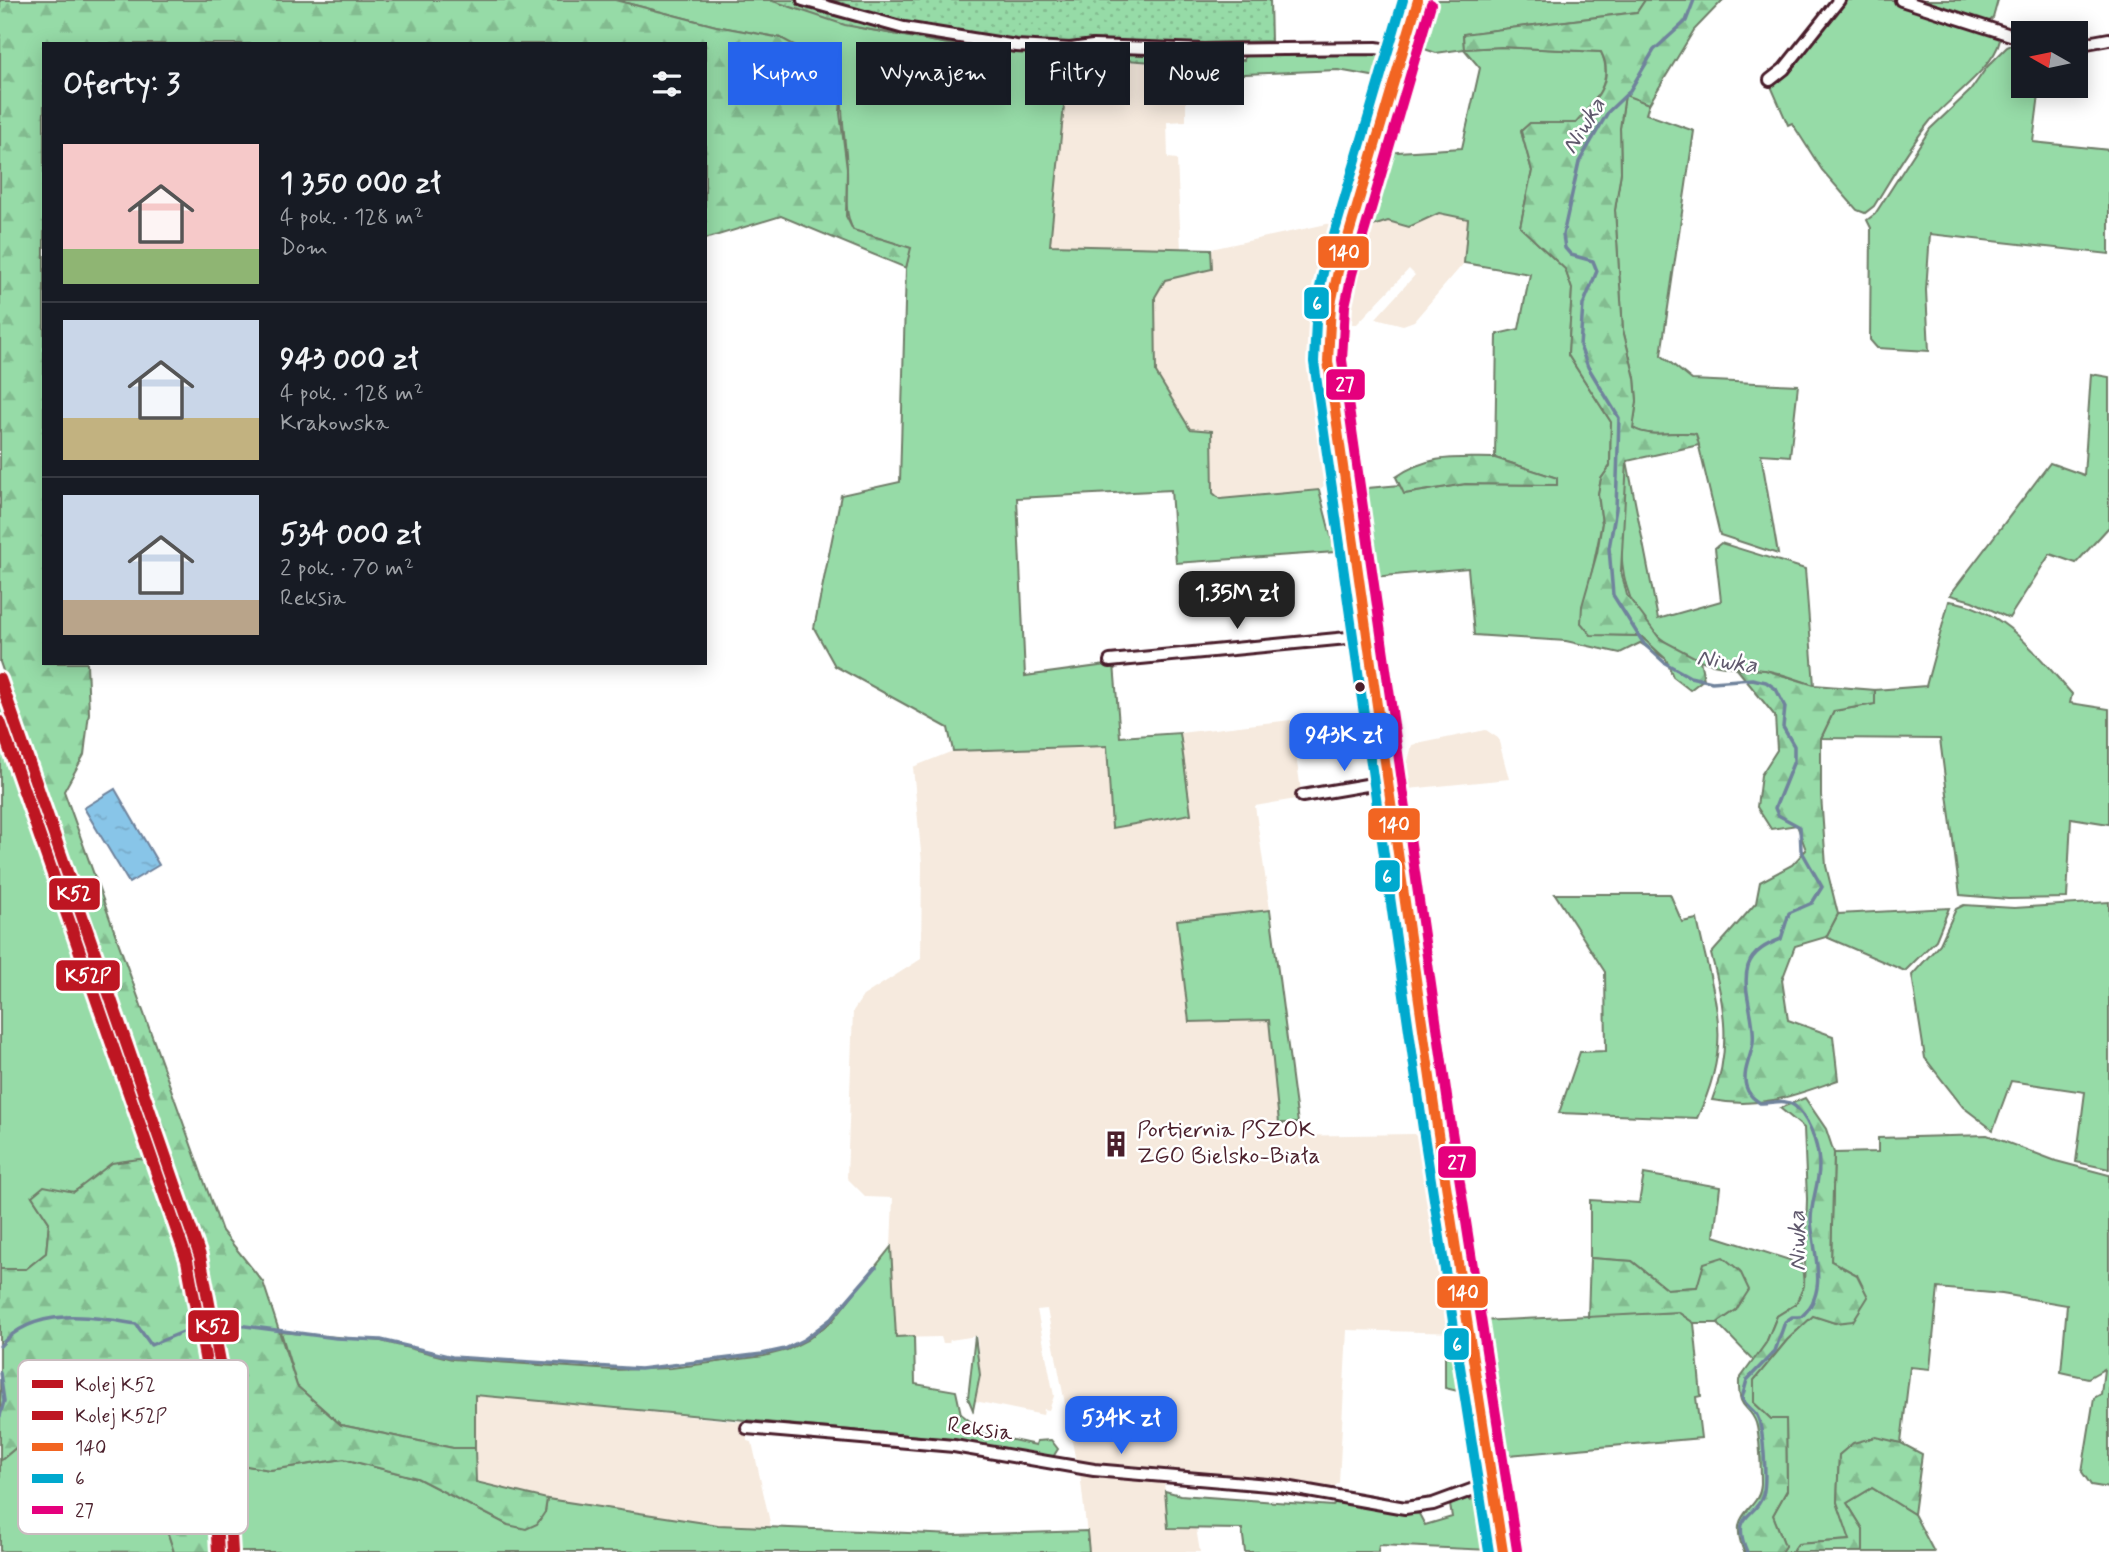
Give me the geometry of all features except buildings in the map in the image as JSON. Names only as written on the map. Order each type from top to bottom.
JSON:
[{"type":"main road","points":[[1418,0],[1338,271],[1328,338],[1330,387],[1390,782],[1437,1127],[1503,1552]]},
{"type":"street","points":[[803,0],[904,28],[1016,46],[1070,50],[1110,46],[1204,50],[1376,48],[1402,52]]},
{"type":"street","points":[[1770,80],[1784,69],[1839,0]]},
{"type":"street","points":[[1901,0],[2011,35]]},
{"type":"street","points":[[2088,43],[2109,39]]},
{"type":"street","points":[[1110,661],[1368,636]]},
{"type":"street","points":[[1302,796],[1390,782]]},
{"type":"street","name":"Reksia","points":[[747,1428],[954,1446],[1094,1470],[1280,1486],[1405,1508],[1433,1504],[1493,1482]]},
{"type":"shaded area","points":[[1130,61],[1144,63],[1144,105],[1186,105],[1186,121],[1167,122],[1168,158],[1177,159],[1181,250],[1050,245],[1064,105],[1130,105]]},
{"type":"shaded area","points":[[1439,213],[1468,219],[1464,263],[1414,321],[1403,325],[1376,318],[1415,275],[1409,269],[1357,324],[1351,324],[1340,351],[1344,291],[1357,236],[1364,238],[1373,226],[1388,221],[1409,227]]},
{"type":"shaded area","points":[[1340,223],[1318,299],[1315,350],[1318,400],[1335,476],[1319,490],[1220,499],[1213,493],[1212,431],[1190,429],[1156,373],[1155,297],[1165,280],[1211,269],[1211,249]]},
{"type":"shaded area","points":[[1291,720],[1302,798],[1255,806],[1270,910],[1177,921],[1190,1022],[1269,1019],[1279,1123],[1285,1136],[1414,1134],[1424,1144],[1443,1223],[1459,1333],[1347,1330],[1339,1483],[1331,1489],[1280,1481],[1076,1462],[1047,1309],[1037,1310],[1054,1396],[1049,1410],[1044,1409],[1043,1415],[975,1401],[980,1375],[977,1336],[950,1340],[949,1343],[943,1343],[941,1337],[896,1338],[891,1247],[893,1198],[866,1197],[847,1178],[853,1011],[863,996],[921,959],[922,863],[913,767],[953,751],[1108,746],[1112,828],[1191,814],[1180,733]]},
{"type":"shaded area","points":[[1486,730],[1498,738],[1509,779],[1408,789],[1406,769],[1412,745]]},
{"type":"shaded area","points":[[474,1395],[747,1422],[747,1441],[752,1442],[771,1527],[718,1525],[523,1495],[476,1482]]},
{"type":"shaded area","points":[[1080,1473],[1164,1482],[1168,1528],[1196,1528],[1200,1552],[1089,1552]]},
{"type":"green space","points":[[0,0],[615,0],[716,26],[781,38],[788,42],[728,42],[728,105],[841,105],[847,169],[846,216],[853,230],[911,248],[906,268],[781,216],[707,238],[707,42],[42,42],[42,665],[87,665],[89,713],[84,755],[64,791],[222,1231],[263,1282],[297,1386],[341,1425],[453,1448],[475,1448],[476,1482],[547,1499],[545,1512],[537,1524],[526,1529],[508,1525],[417,1478],[344,1459],[270,1470],[248,1466],[248,1360],[225,1360],[200,1242],[0,662]]},
{"type":"green space","points":[[615,0],[770,0],[860,28],[937,42],[856,42],[856,105],[1011,105],[1011,51],[1025,52],[1025,105],[1064,105],[1050,245],[1211,249],[1212,269],[1165,280],[1155,297],[1156,373],[1190,429],[1212,431],[1213,493],[1220,499],[1319,490],[1335,552],[1176,563],[1171,490],[1017,498],[1025,676],[1114,664],[1120,737],[1180,733],[1191,814],[1112,828],[1107,746],[953,751],[948,728],[835,666],[814,628],[841,495],[900,482],[906,268],[910,248],[853,230],[850,223],[842,107],[842,42],[786,42],[781,38],[716,26]]},
{"type":"green space","points":[[770,0],[1270,0],[1271,41],[1144,42],[1144,61],[1130,60],[1130,42],[1025,42],[1025,52],[1011,51],[1011,42],[937,42],[845,25]]},
{"type":"green space","points":[[1429,0],[1645,0],[1637,12],[1463,34],[1464,49],[1436,53],[1416,46]]},
{"type":"green space","points":[[1645,0],[1723,0],[1694,30],[1649,104],[1625,95],[1620,128],[1621,172],[1615,210],[1623,330],[1635,378],[1637,401],[1633,428],[1656,434],[1696,434],[1699,445],[1627,461],[1621,571],[1627,595],[1660,639],[1700,660],[1704,679],[1690,690],[1673,677],[1666,659],[1641,636],[1591,635],[1581,623],[1582,606],[1597,553],[1602,523],[1598,494],[1601,479],[1610,466],[1611,422],[1568,355],[1572,289],[1565,269],[1520,227],[1532,171],[1521,131],[1530,123],[1576,123],[1601,90],[1606,72],[1605,62],[1601,52],[1501,47],[1464,49],[1463,34],[1637,12]]},
{"type":"green space","points":[[1844,0],[1894,0],[1998,35],[2000,40],[1996,51],[1980,72],[1930,121],[1874,206],[1865,213],[1857,210],[1822,170],[1792,123],[1788,125],[1770,84]]},
{"type":"green space","points":[[1914,0],[1998,0],[1993,18],[1986,24]]},
{"type":"green space","points":[[2011,45],[2011,98],[2038,98],[2033,142],[2109,150],[2109,254],[1930,234],[1926,290],[1929,351],[1877,348],[1870,340],[1871,228],[1867,220],[1875,214],[1930,129],[1970,91],[1987,67]]},
{"type":"green space","points":[[1501,47],[1601,52],[1605,63],[1604,82],[1576,123],[1530,123],[1521,131],[1532,171],[1520,227],[1565,269],[1572,289],[1568,355],[1611,422],[1610,466],[1601,479],[1598,494],[1602,523],[1591,577],[1606,635],[1641,636],[1666,659],[1640,643],[1620,653],[1566,641],[1474,635],[1468,568],[1374,577],[1371,535],[1357,489],[1400,485],[1405,494],[1465,484],[1557,485],[1557,478],[1495,458],[1497,334],[1519,329],[1530,274],[1464,263],[1468,219],[1439,213],[1409,227],[1388,221],[1373,226],[1363,217],[1382,153],[1462,148],[1480,68],[1464,49]]},
{"type":"green space","points":[[1371,51],[1389,59],[1383,78],[1338,70],[1244,74],[1245,52]]},
{"type":"green space","points":[[1625,94],[1649,104],[1646,114],[1694,131],[1661,355],[1692,380],[1798,385],[1790,456],[1761,454],[1778,554],[1720,535],[1696,434],[1656,434],[1633,428],[1637,401],[1635,378],[1623,330],[1615,210],[1621,172],[1620,128]]},
{"type":"green space","points":[[2091,374],[2109,377],[2109,527],[2076,563],[2050,554],[2009,618],[1972,601],[1950,595],[2050,463],[2084,475]]},
{"type":"green space","points":[[1495,458],[1557,478],[1557,485],[1465,484],[1404,494],[1396,477],[1420,464],[1432,461]]},
{"type":"green space","points":[[1627,461],[1658,619],[1721,601],[1715,548],[1721,543],[1805,569],[1814,685],[1769,671],[1708,663],[1669,644],[1647,625],[1633,603],[1624,578],[1621,551]]},
{"type":"green space","points":[[1949,601],[1969,605],[2003,623],[2032,649],[2072,694],[2070,703],[2109,709],[2109,824],[2071,818],[2067,898],[2008,899],[1960,895],[1940,739],[1821,738],[1834,711],[1875,704],[1875,690],[1926,686]]},
{"type":"green space","points":[[1737,669],[1765,670],[1814,685],[1875,690],[1875,704],[1834,711],[1821,738],[1821,795],[1826,866],[1838,914],[1826,937],[1795,946],[1782,980],[1788,1020],[1833,1036],[1838,1080],[1791,1096],[1746,1103],[1712,1100],[1722,1063],[1724,1027],[1720,991],[1711,954],[1756,903],[1760,882],[1792,865],[1806,850],[1797,825],[1771,829],[1757,807],[1761,775],[1777,750],[1775,716]]},
{"type":"green space","points":[[0,707],[3,707],[164,1163],[132,1160],[122,1162],[70,1193],[32,1196],[49,1222],[46,1253],[26,1269],[0,1269]]},
{"type":"green space","points":[[1555,894],[1670,894],[1682,922],[1697,919],[1718,1018],[1718,1041],[1716,1064],[1697,1118],[1559,1113],[1580,1052],[1606,1051],[1605,972]]},
{"type":"green space","points":[[2109,902],[2109,1169],[2076,1162],[2085,1092],[2011,1081],[1993,1130],[1963,1107],[1925,1058],[1912,975],[1940,944],[1956,909],[1964,905],[2014,908]]},
{"type":"green space","points":[[1949,908],[1936,940],[1905,971],[1826,937],[1838,914]]},
{"type":"green space","points":[[1270,910],[1298,1123],[1279,1123],[1269,1020],[1189,1022],[1177,920]]},
{"type":"green space","points":[[1805,1098],[1826,1129],[1834,1153],[1831,1261],[1857,1275],[1868,1297],[1853,1321],[1835,1323],[1813,1316],[1787,1340],[1754,1380],[1754,1403],[1771,1419],[1786,1419],[1787,1490],[1773,1515],[1785,1546],[1781,1552],[1744,1552],[1739,1527],[1741,1519],[1759,1493],[1761,1470],[1756,1423],[1740,1398],[1739,1380],[1766,1343],[1777,1316],[1796,1304],[1804,1286],[1807,1199],[1804,1128],[1780,1108]]},
{"type":"green space","points":[[1987,1135],[2056,1161],[2109,1175],[2109,1488],[2091,1485],[2082,1472],[2094,1398],[2101,1394],[2104,1369],[2088,1378],[2061,1372],[2067,1305],[2002,1294],[1938,1288],[1930,1369],[1910,1367],[1901,1443],[1868,1440],[1853,1445],[1839,1455],[1837,1502],[1851,1540],[1798,1544],[1792,1552],[1781,1552],[1785,1546],[1773,1515],[1787,1490],[1786,1420],[1771,1419],[1754,1403],[1754,1380],[1787,1340],[1813,1315],[1835,1323],[1857,1275],[1831,1261],[1834,1153],[1878,1152],[1878,1138]]},
{"type":"green space","points":[[139,1159],[164,1163],[192,1253],[208,1314],[216,1360],[18,1360],[18,1446],[0,1461],[0,1269],[26,1269],[46,1253],[49,1222],[32,1196],[44,1186],[74,1192],[112,1163]]},
{"type":"green space","points":[[1644,1174],[1720,1187],[1714,1236],[1802,1264],[1804,1286],[1796,1304],[1777,1316],[1766,1343],[1754,1361],[1717,1323],[1736,1310],[1697,1287],[1667,1289],[1632,1261],[1590,1258],[1590,1200],[1639,1203]]},
{"type":"green space","points":[[891,1247],[896,1337],[914,1336],[915,1384],[956,1391],[961,1414],[971,1422],[970,1431],[1036,1445],[1037,1441],[1051,1440],[1058,1449],[1053,1457],[927,1437],[475,1395],[475,1448],[453,1448],[341,1425],[297,1386],[281,1332],[381,1341],[452,1359],[613,1370],[671,1368],[764,1356],[787,1350],[807,1340],[832,1321]]},
{"type":"green space","points":[[1723,1257],[1740,1271],[1749,1290],[1736,1310],[1717,1323],[1694,1323],[1678,1312],[1588,1317],[1590,1258],[1632,1261],[1667,1289],[1697,1287],[1704,1263]]},
{"type":"green space","points":[[1678,1312],[1694,1323],[1701,1396],[1696,1397],[1701,1438],[1498,1456],[1479,1321]]},
{"type":"green space","points":[[1460,1335],[1479,1465],[1474,1477],[1462,1392],[1445,1388],[1445,1336]]},
{"type":"green space","points":[[975,1336],[980,1375],[973,1410],[968,1398]]},
{"type":"green space","points":[[1876,1437],[1901,1443],[1922,1454],[1914,1514],[1872,1488],[1847,1503],[1863,1529],[1863,1552],[1792,1552],[1798,1544],[1850,1540],[1837,1502],[1839,1455],[1853,1443]]},
{"type":"green space","points":[[18,1446],[18,1534],[168,1534],[174,1552],[0,1551],[0,1461]]},
{"type":"green space","points":[[344,1459],[417,1478],[508,1525],[545,1512],[547,1499],[718,1525],[955,1535],[1087,1531],[1089,1552],[238,1552],[238,1534],[248,1534],[248,1466],[270,1470]]},
{"type":"green space","points":[[1872,1488],[1914,1514],[1934,1552],[1863,1552],[1863,1529],[1847,1503]]},
{"type":"green space","points":[[1165,1491],[1180,1495],[1333,1506],[1335,1501],[1419,1514],[1425,1525],[1452,1517],[1450,1505],[1469,1497],[1470,1500],[1479,1497],[1484,1503],[1490,1550],[1379,1545],[1378,1552],[1245,1552],[1242,1529],[1168,1528]]},
{"type":"green space","points":[[168,1534],[220,1534],[221,1552],[174,1552]]},
{"type":"green space","points":[[220,1534],[228,1534],[229,1552],[221,1552]]},
{"type":"water","points":[[115,789],[159,865],[129,883],[84,808]]},
{"type":"waterway","name":"Niwka","points":[[1694,0],[1686,21],[1654,50],[1629,92],[1608,112],[1579,162],[1563,235],[1565,248],[1571,255],[1593,261],[1597,271],[1583,305],[1580,346],[1588,367],[1619,418],[1616,509],[1609,548],[1613,595],[1644,644],[1665,663],[1690,677],[1712,682],[1752,679],[1766,682],[1776,689],[1785,707],[1783,727],[1794,746],[1794,761],[1775,808],[1778,815],[1800,827],[1801,850],[1822,887],[1812,903],[1789,913],[1781,939],[1757,952],[1750,961],[1746,975],[1753,1033],[1745,1075],[1747,1089],[1760,1103],[1783,1102],[1796,1107],[1811,1130],[1819,1168],[1811,1220],[1818,1272],[1815,1296],[1801,1317],[1792,1317],[1785,1322],[1775,1351],[1747,1380],[1742,1398],[1759,1420],[1765,1467],[1760,1503],[1746,1518],[1741,1530],[1747,1552]]},
{"type":"waterway","points":[[230,1324],[336,1338],[381,1340],[452,1357],[640,1369],[785,1349],[805,1339],[831,1319],[876,1267]]},
{"type":"waterway","points":[[0,1346],[14,1333],[46,1319],[101,1318],[136,1324],[151,1345],[205,1323]]},
{"type":"waterway","points":[[0,1373],[4,1401],[0,1416]]},
{"type":"rail line","name":"K52","points":[[0,679],[200,1256],[220,1360]]},
{"type":"rail line","name":"K52P","points":[[0,722],[187,1260],[206,1360]]},
{"type":"rail line","name":"K52P","points":[[217,1534],[218,1552]]},
{"type":"rail line","name":"K52","points":[[231,1534],[232,1552]]},
{"type":"transit line","name":"6","points":[[1403,0],[1324,268],[1317,302],[1314,362],[1423,1129],[1489,1552]]},
{"type":"transit line","name":"140","points":[[1418,0],[1338,271],[1331,304],[1328,361],[1437,1127],[1503,1552]]},
{"type":"transit line","name":"27","points":[[1431,4],[1352,274],[1345,306],[1342,360],[1451,1125],[1517,1550]]},
{"type":"place","name":"Portiernia PSZOK ZGO Bielsko-Biała","points":[[1116,1144]]}]
